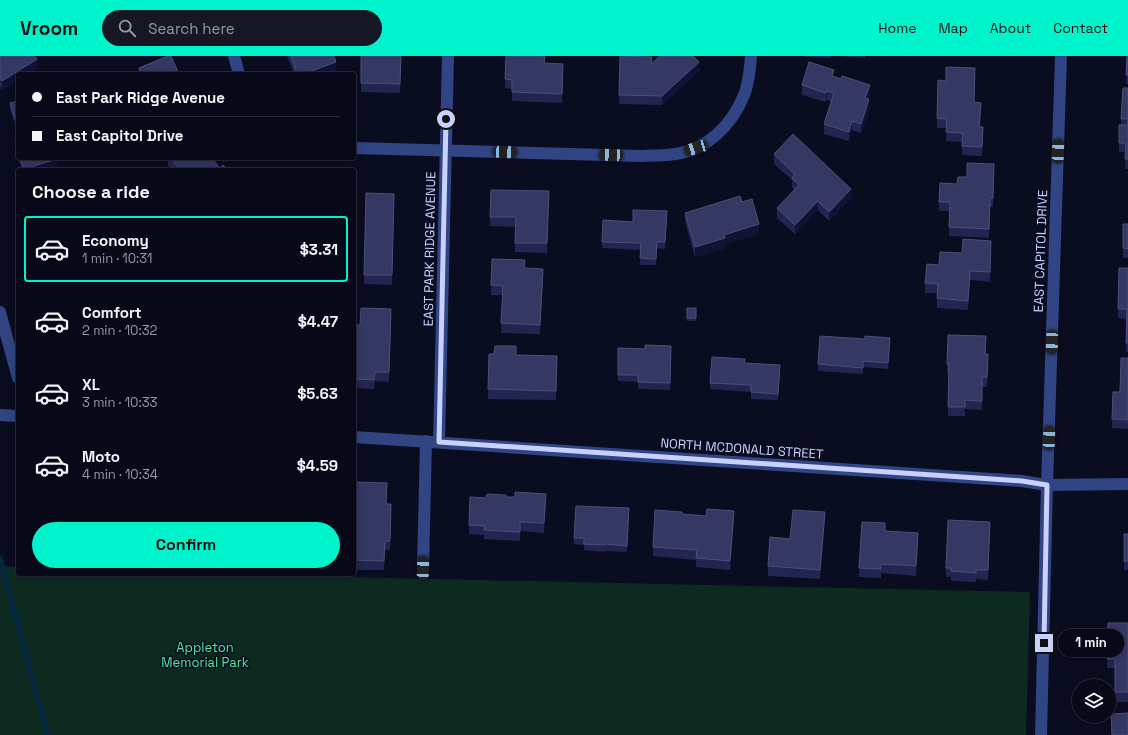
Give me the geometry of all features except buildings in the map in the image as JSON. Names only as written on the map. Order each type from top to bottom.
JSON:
[{"type":"street","points":[[234,56],[238,72]]},
{"type":"street","name":"EAST PARK RIDGE AVENUE","points":[[439,442],[448,56]]},
{"type":"street","points":[[356,148],[641,156],[676,154],[696,148],[715,137],[732,119],[744,95],[749,76],[751,56]]},
{"type":"street","name":"EAST CAPITOL DRIVE","points":[[1042,735],[1047,485],[1061,56]]},
{"type":"street","points":[[0,312],[16,371]]},
{"type":"street","points":[[0,415],[16,416]]},
{"type":"street","name":"NORTH MCDONALD STREET","points":[[356,436],[1022,481],[1047,485],[1128,484]]},
{"type":"street","points":[[423,568],[426,441]]},
{"type":"green space","name":"Appleton Memorial Park","points":[[0,566],[16,567],[16,576],[298,576],[1030,592],[1026,735],[0,735]]},
{"type":"waterway","points":[[0,559],[48,735]]},
{"type":"route","points":[[446,119],[439,442],[1022,481],[1047,485],[1044,643]]}]
